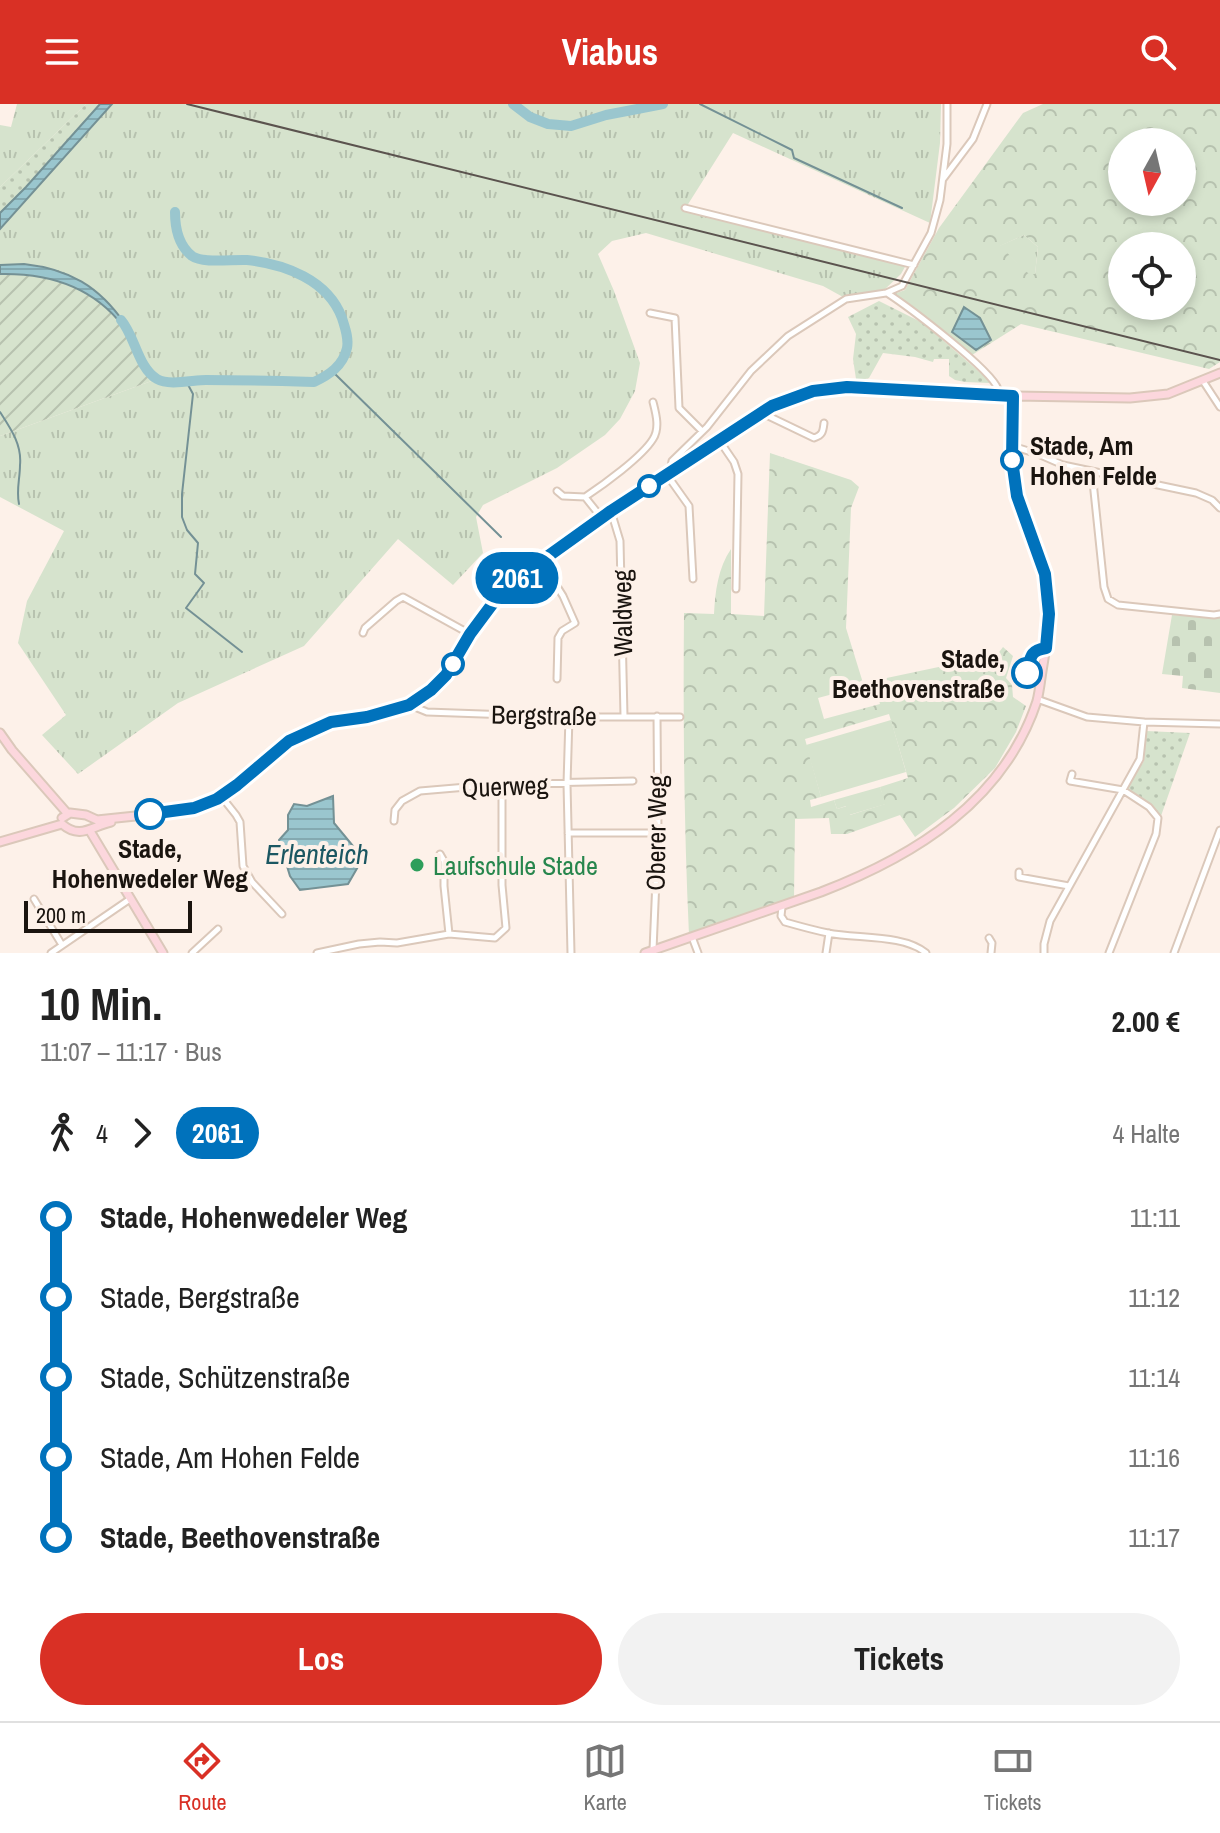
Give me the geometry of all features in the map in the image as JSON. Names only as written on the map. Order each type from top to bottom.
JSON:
[{"type":"main road","points":[[0,733],[49,792],[69,830],[126,817],[194,808],[237,785],[289,741],[331,722],[367,717],[409,705],[431,690],[446,675],[470,634],[505,587],[601,517],[772,406],[813,391],[847,387],[998,392],[1013,396],[1130,398],[1168,394],[1220,373]]},
{"type":"main road","points":[[649,952],[848,882],[915,848],[961,814],[1000,773],[1024,731],[1037,699],[1049,614],[1045,574],[1017,496],[1012,460],[1013,396]]},
{"type":"main road","points":[[49,792],[75,810],[126,817]]},
{"type":"main road","points":[[0,842],[64,818],[86,815],[163,953]]},
{"type":"street","points":[[693,579],[689,506],[668,474],[672,461],[707,427],[751,371],[788,336],[846,299],[886,293],[902,286],[931,233],[940,200],[947,144],[947,104]]},
{"type":"street","points":[[942,180],[973,139],[987,104]]},
{"type":"street","points":[[685,208],[914,265]]},
{"type":"street","points":[[886,293],[961,350],[990,378],[998,392]]},
{"type":"street","points":[[650,313],[675,318],[679,408],[702,431]]},
{"type":"street","points":[[1203,381],[1220,407]]},
{"type":"street","points":[[557,491],[563,496],[585,497],[623,468],[654,438],[657,423],[653,402]]},
{"type":"street","points":[[761,413],[814,438],[820,436],[824,423]]},
{"type":"street","points":[[719,440],[738,474],[736,589]]},
{"type":"street","points":[[1012,446],[1063,465],[1196,493],[1212,500],[1220,508]]},
{"type":"street","points":[[1092,472],[1104,587],[1108,599],[1118,605],[1220,614]]},
{"type":"street","points":[[585,497],[601,517]]},
{"type":"street","name":"Waldweg","points":[[611,511],[620,541],[624,716]]},
{"type":"street","points":[[541,561],[563,596],[575,623],[562,631],[558,638],[557,679]]},
{"type":"street","points":[[363,633],[403,597],[470,634]]},
{"type":"street","points":[[1037,699],[1087,717],[1220,724]]},
{"type":"street","name":"Bergstraße","points":[[409,705],[427,712],[680,717]]},
{"type":"street","name":"Oberer Weg","points":[[649,952],[658,833],[657,716]]},
{"type":"street","points":[[569,717],[567,784],[571,953]]},
{"type":"street","points":[[1044,953],[1050,921],[1140,759],[1144,722]]},
{"type":"street","points":[[1072,774],[1070,781],[1123,790],[1149,807],[1158,818],[1156,834],[1109,953]]},
{"type":"street","name":"Querweg","points":[[394,821],[395,810],[402,801],[420,791],[502,784],[633,781]]},
{"type":"street","points":[[317,953],[359,944],[397,943],[449,934],[495,938],[506,928],[502,885],[502,784]]},
{"type":"street","points":[[221,796],[240,822],[243,866],[260,892],[282,914]]},
{"type":"street","points":[[1174,953],[1220,830]]},
{"type":"street","points":[[568,833],[658,833]]},
{"type":"street","points":[[440,854],[444,861],[449,934]]},
{"type":"street","points":[[1019,872],[1019,877],[1069,886]]},
{"type":"street","points":[[51,953],[131,898]]},
{"type":"street","points":[[34,899],[62,945]]},
{"type":"street","points":[[782,907],[781,916],[785,922],[829,933],[901,941],[920,947],[926,953]]},
{"type":"street","points":[[192,953],[218,929]]},
{"type":"street","points":[[826,953],[829,933]]},
{"type":"street","points":[[692,937],[698,953]]},
{"type":"street","points":[[989,938],[991,953]]},
{"type":"street","points":[[397,943],[398,953]]},
{"type":"green space","points":[[17,104],[86,104],[0,187],[0,125],[11,127]]},
{"type":"green space","points":[[86,104],[100,104],[0,213],[0,187]]},
{"type":"green space","points":[[112,104],[941,104],[940,143],[930,223],[733,133],[685,209],[906,265],[883,291],[843,297],[823,286],[646,233],[612,241],[598,254],[640,363],[635,391],[620,419],[605,435],[557,468],[483,505],[476,517],[483,553],[453,585],[398,539],[304,646],[178,703],[78,774],[42,735],[66,715],[18,643],[27,601],[64,531],[0,497],[0,436],[157,379],[144,365],[126,326],[85,283],[43,266],[0,265],[0,229]]},
{"type":"green space","points":[[1043,104],[1220,104],[1220,362],[1209,369],[1021,324],[972,355],[894,294],[905,290],[939,228],[1023,113]],"holes":[[[1024,235],[1038,247],[1035,274],[1029,274],[1000,246]]]},
{"type":"green space","points":[[1024,235],[1038,247],[1035,274],[1029,275],[999,246]]},
{"type":"green space","points":[[0,274],[52,280],[69,285],[98,301],[123,326],[149,371],[157,379],[0,436]]},
{"type":"green space","points":[[879,301],[923,323],[990,383],[955,380],[949,376],[949,359],[934,359],[933,362],[883,353],[869,378],[853,382],[856,379],[853,359],[856,334],[848,317]]},
{"type":"green space","points":[[770,453],[851,480],[859,487],[851,508],[846,628],[863,683],[967,661],[968,664],[990,664],[1003,647],[1013,656],[1006,678],[1012,685],[1013,697],[1026,706],[1016,732],[995,768],[954,808],[915,837],[900,815],[847,834],[831,834],[829,818],[795,819],[794,898],[689,935],[684,774],[684,613],[714,614],[718,580],[731,549],[731,614],[764,616]],"holes":[[[874,683],[880,704],[824,719],[818,698]],[[889,714],[908,778],[880,787],[885,804],[850,815],[847,806],[837,809],[834,800],[811,807],[810,800],[821,797],[805,739]]]},
{"type":"green space","points":[[1172,615],[1220,618],[1220,693],[1182,688],[1183,676],[1162,674]]},
{"type":"green space","points":[[891,720],[906,772],[821,797],[806,745]]},
{"type":"green space","points":[[1146,731],[1190,733],[1161,816],[1151,804],[1126,789],[1144,761]]},
{"type":"green space","points":[[880,787],[886,804],[849,815],[846,806],[837,809],[834,800]]},
{"type":"water","points":[[100,104],[112,104],[0,229],[0,213]]},
{"type":"water","points":[[24,264],[69,275],[105,299],[125,324],[144,365],[123,326],[98,301],[84,292],[35,276],[0,274],[0,265]]},
{"type":"water","points":[[964,307],[980,318],[991,340],[976,350],[952,332]]},
{"type":"water","name":"Erlenteich","points":[[333,796],[334,823],[363,858],[348,884],[300,890],[290,876],[279,840],[288,830],[288,815],[294,804],[307,806]]},
{"type":"waterway","points":[[513,104],[530,117],[548,124],[571,126],[606,115],[663,104]]},
{"type":"waterway","points":[[700,104],[792,150],[794,158],[902,208]]},
{"type":"waterway","points":[[121,320],[145,367],[162,381],[314,382],[330,373],[342,360],[347,348],[346,333],[342,318],[327,293],[304,276],[276,265],[247,260],[203,260],[192,256],[178,236],[175,212]]},
{"type":"waterway","points":[[333,372],[501,537]]},
{"type":"waterway","points":[[186,381],[193,394],[182,517],[187,530],[198,543],[195,574],[204,583],[186,608],[242,652]]},
{"type":"waterway","points":[[0,412],[12,431],[19,451],[19,504]]},
{"type":"railway","points":[[187,104],[1220,360]]},
{"type":"bus line","name":"2061","points":[[150,814],[194,808],[217,799],[289,741],[331,722],[367,717],[409,705],[446,675],[470,634],[505,587],[611,511],[772,406],[813,391],[847,387],[1013,396],[1012,460],[1017,496],[1045,574],[1049,614],[1046,648],[1031,654],[1027,673]]},
{"type":"place","name":"Stade, Am Hohen Felde","points":[[1012,460]]},
{"type":"place","name":"Stade, Beethovenstraße","points":[[1027,673]]},
{"type":"place","name":"Stade, Hohenwedeler Weg","points":[[150,814]]},
{"type":"place","name":"Laufschule Stade","points":[[417,865]]}]
